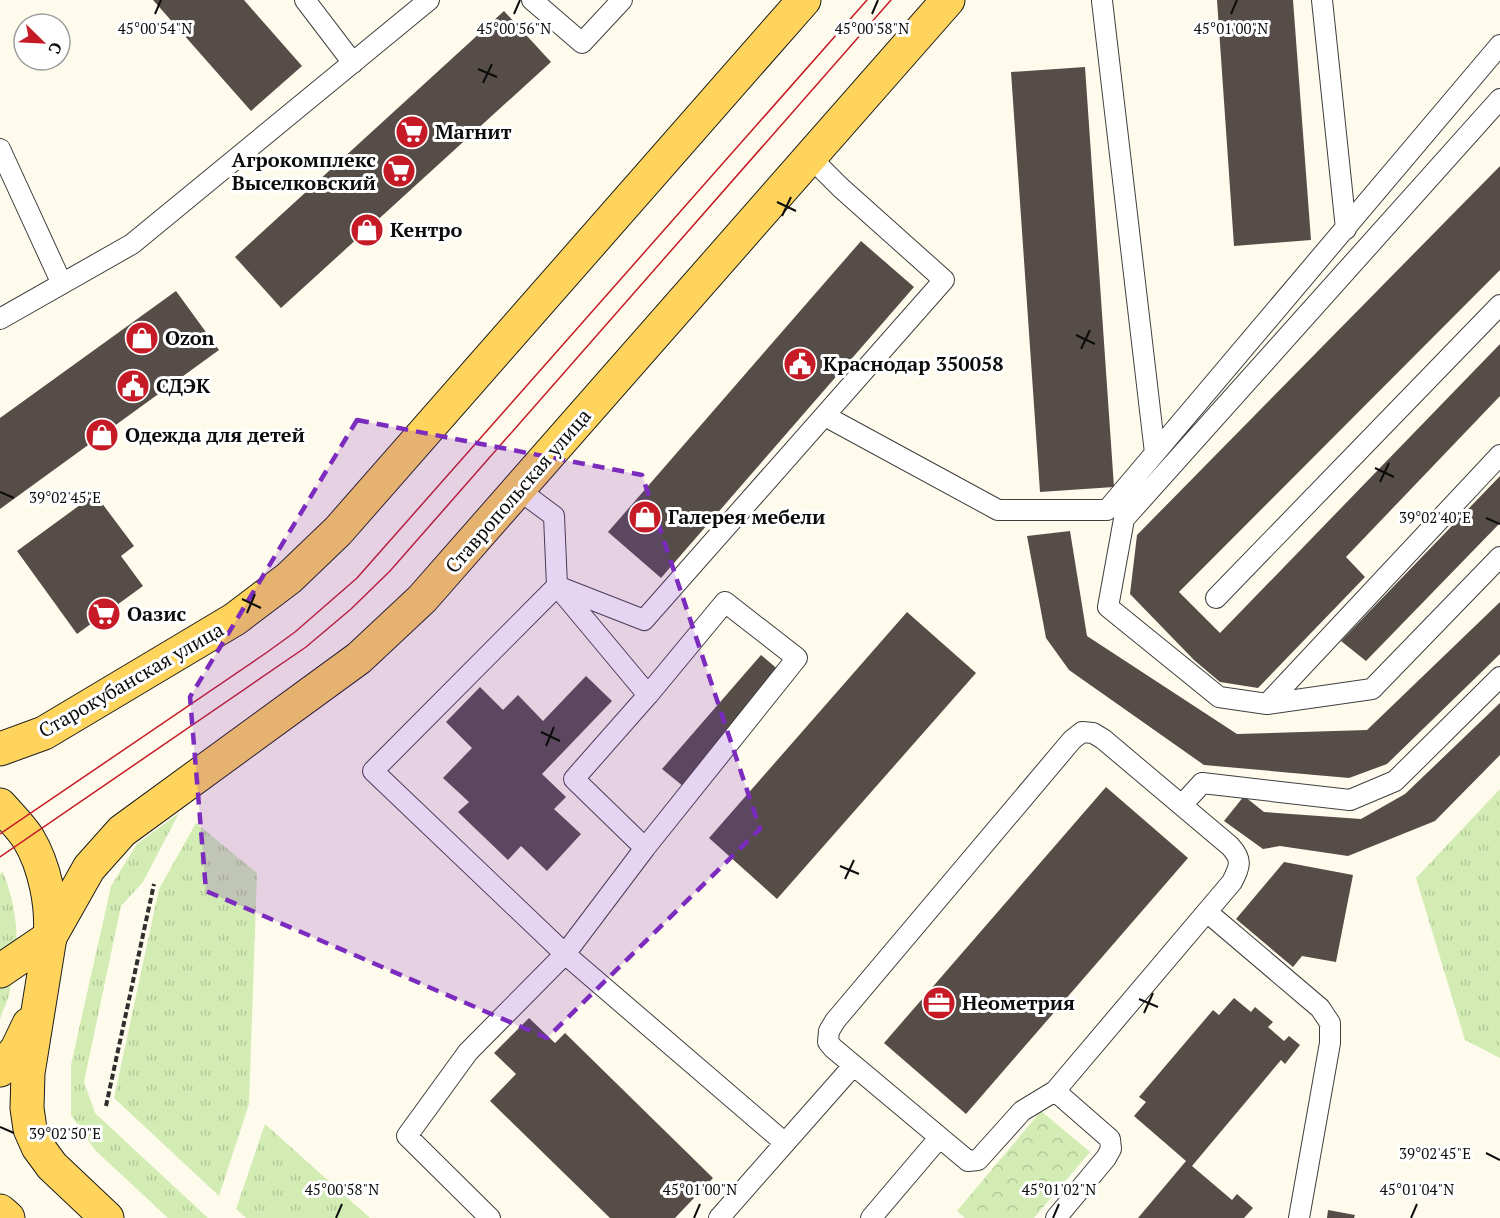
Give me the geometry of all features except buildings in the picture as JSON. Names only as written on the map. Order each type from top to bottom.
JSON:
[{"type":"main road","name":"Старокубанская улица","points":[[0,750],[44,734],[235,619],[289,578],[338,531],[804,0]]},
{"type":"main road","name":"Ставропольская улица","points":[[50,937],[89,868],[123,831],[359,658],[422,599],[948,0]]},
{"type":"main road","name":"Ставропольская улица","points":[[0,805],[28,838],[41,867],[49,908],[50,937],[32,1016],[17,1049],[0,1070]]},
{"type":"main road","points":[[0,971],[50,937]]},
{"type":"main road","points":[[50,937],[28,1072],[27,1108],[30,1129],[38,1147],[52,1166],[107,1218]]},
{"type":"main road","points":[[0,1211],[8,1218]]},
{"type":"lane","points":[[305,0],[353,63]]},
{"type":"lane","points":[[0,319],[132,244],[429,0]]},
{"type":"lane","points":[[532,0],[582,43],[622,0]]},
{"type":"lane","points":[[1322,0],[1346,230]]},
{"type":"lane","points":[[1102,1],[1155,453]]},
{"type":"lane","points":[[825,416],[998,510],[1107,510],[1500,45]]},
{"type":"lane","points":[[1500,99],[1124,519],[1108,607],[1219,697],[1267,704],[1372,688],[1500,557]]},
{"type":"lane","points":[[0,149],[62,284]]},
{"type":"lane","points":[[557,586],[644,620],[944,280],[840,187],[810,157]]},
{"type":"lane","points":[[1216,598],[1500,305]]},
{"type":"lane","points":[[1267,704],[1500,455]]},
{"type":"lane","points":[[519,490],[554,516],[557,586],[648,695]]},
{"type":"lane","points":[[557,586],[373,771],[565,954],[784,1143]]},
{"type":"lane","points":[[490,1218],[407,1136],[468,1052],[565,954],[645,848],[797,658],[725,602],[574,779],[645,848]]},
{"type":"lane","points":[[1182,805],[1202,783],[1350,800],[1395,781],[1500,676]]},
{"type":"lane","points":[[1082,732],[1093,733],[1104,738],[1182,805],[1238,855],[1240,867],[1236,874],[1207,912],[1055,1091],[1022,1111],[978,1160],[968,1161],[853,1066],[828,1042],[829,1031],[834,1021],[1072,740],[1082,732]]},
{"type":"lane","points":[[1207,912],[1320,1008],[1330,1023],[1330,1043],[1299,1218]]},
{"type":"lane","points":[[719,1218],[853,1066]]},
{"type":"lane","points":[[1055,1091],[1110,1138],[1111,1149],[1056,1218]]},
{"type":"lane","points":[[871,1218],[939,1138]]},
{"type":"path","points":[[106,1106],[154,884]]},
{"type":"highlighted area","points":[[357,420],[642,475],[760,829],[547,1038],[206,891],[190,697]]},
{"type":"green space","points":[[1500,789],[1500,1058],[1465,1040],[1416,878]]},
{"type":"green space","points":[[179,813],[143,882],[121,906],[84,1082],[95,1113],[208,1218],[168,1218],[95,1150],[71,1115],[71,1065],[111,886],[137,844]]},
{"type":"green space","points":[[196,823],[257,873],[249,1104],[219,1196],[114,1098],[159,889]]},
{"type":"green space","points":[[3,872],[14,911],[16,951],[0,961],[0,874]]},
{"type":"green space","points":[[13,974],[9,995],[0,1019],[0,983]]},
{"type":"green space","points":[[1041,1111],[1090,1152],[1034,1218],[965,1218],[957,1211]]},
{"type":"green space","points":[[265,1124],[370,1218],[246,1218],[236,1209]]},
{"type":"tram line","points":[[0,834],[266,653],[295,632],[357,578],[867,0]]},
{"type":"tram line","points":[[0,857],[306,647],[351,609],[390,571],[891,0]]},
{"type":"place","name":"Магнит","points":[[412,132]]},
{"type":"place","name":"Агрокомплекс Выселковский","points":[[399,171]]},
{"type":"place","name":"Кентро","points":[[367,230]]},
{"type":"place","name":"Ozon","points":[[142,338]]},
{"type":"place","name":"Краснодар 350058","points":[[800,364]]},
{"type":"place","name":"СДЭК","points":[[133,386]]},
{"type":"place","name":"Одежда для детей","points":[[102,435]]},
{"type":"place","name":"Галерея мебели","points":[[645,517]]},
{"type":"place","name":"Оазис","points":[[104,614]]},
{"type":"place","name":"Неометрия","points":[[939,1003]]}]
